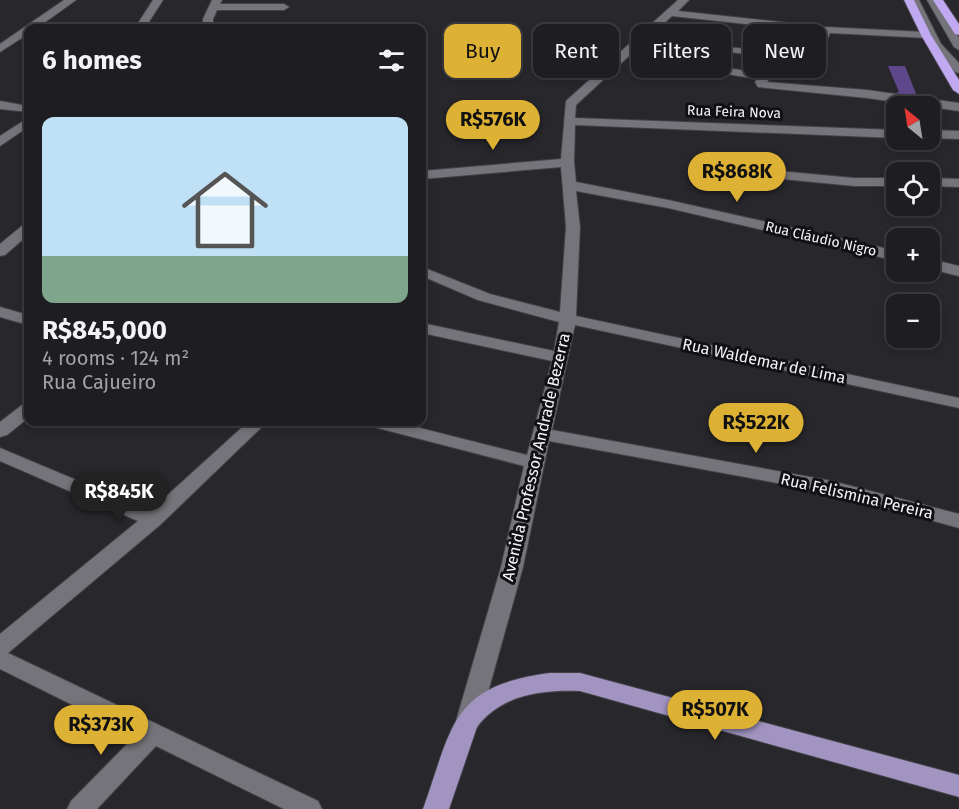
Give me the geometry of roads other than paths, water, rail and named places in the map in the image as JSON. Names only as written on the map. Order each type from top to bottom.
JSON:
[{"type":"highway","points":[[909,0],[959,90]]},
{"type":"highway","points":[[938,0],[959,32]]},
{"type":"main road","points":[[468,721],[487,703],[526,685],[554,680],[580,682],[959,786]]},
{"type":"main road","name":"Avenida Professor Andrade Bezerra","points":[[436,809],[468,721]]},
{"type":"street","points":[[37,24],[71,0]]},
{"type":"street","points":[[143,24],[159,0]]},
{"type":"street","name":"Avenida Professor Andrade Bezerra","points":[[468,721],[512,567],[568,319],[573,227],[567,162],[570,104],[684,0]]},
{"type":"street","points":[[914,0],[928,35],[959,70]]},
{"type":"street","points":[[932,0],[959,47]]},
{"type":"street","points":[[208,24],[215,3],[284,7]]},
{"type":"street","points":[[669,13],[771,24]]},
{"type":"street","points":[[826,30],[928,35]]},
{"type":"street","points":[[0,49],[24,33]]},
{"type":"street","points":[[731,73],[763,80],[959,107]]},
{"type":"street","points":[[0,105],[24,108]]},
{"type":"street","name":"Rua Feira Nova","points":[[569,121],[886,134]]},
{"type":"street","points":[[0,142],[24,125]]},
{"type":"street","points":[[940,134],[959,135]]},
{"type":"street","points":[[426,175],[458,177],[567,162]]},
{"type":"street","points":[[758,173],[843,181],[886,182]]},
{"type":"street","points":[[940,182],[959,183]]},
{"type":"street","name":"Rua Cláudio Nigro","points":[[569,184],[886,254]]},
{"type":"street","points":[[0,252],[24,231]]},
{"type":"street","points":[[940,266],[959,271]]},
{"type":"street","name":"Rua Waldemar de Lima","points":[[426,273],[484,297],[568,319],[959,403]]},
{"type":"street","points":[[0,312],[24,320]]},
{"type":"street","points":[[426,329],[561,358]]},
{"type":"street","points":[[0,431],[24,412]]},
{"type":"street","points":[[0,647],[153,520],[254,426]]},
{"type":"street","points":[[391,426],[534,463]]},
{"type":"street","name":"Rua Felismina Pereira","points":[[542,434],[832,487],[959,521]]},
{"type":"street","points":[[0,454],[153,520]]},
{"type":"street","points":[[0,659],[309,809]]},
{"type":"street","points":[[80,809],[154,732]]}]
